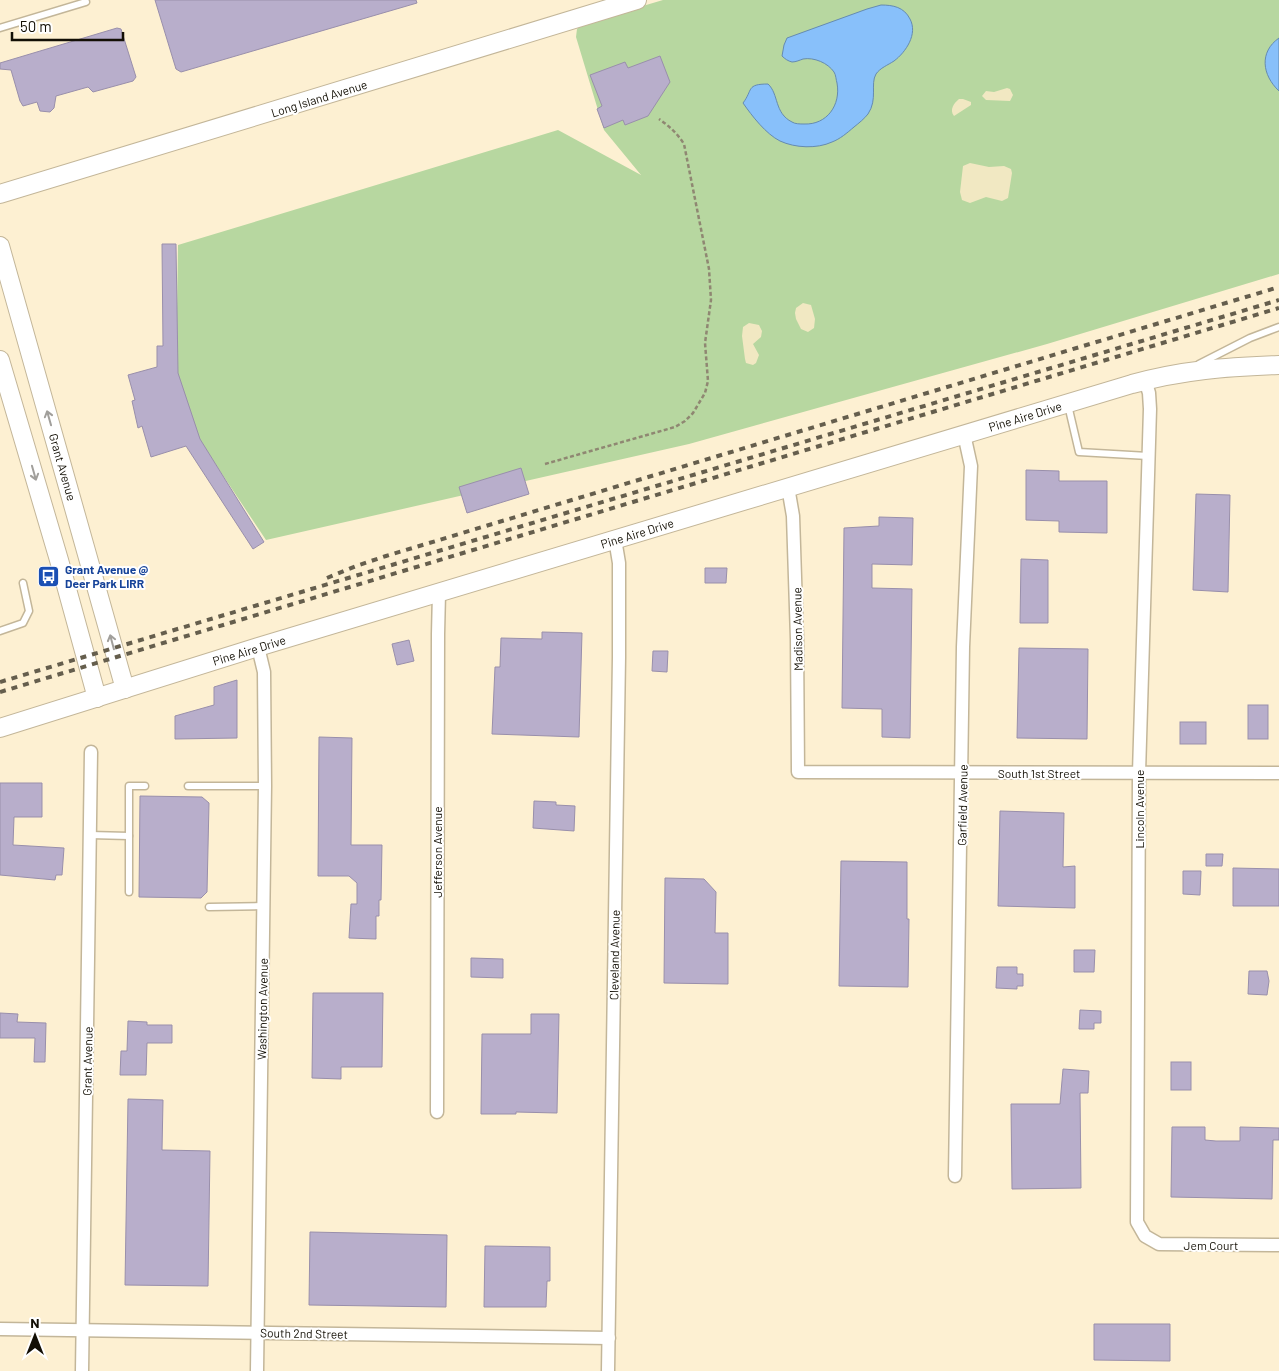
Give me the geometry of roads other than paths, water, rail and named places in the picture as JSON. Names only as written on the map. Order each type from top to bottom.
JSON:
[{"type":"street","name":"Long Island Avenue","points":[[0,194],[600,6],[637,0]]},
{"type":"street","name":"Grant Avenue","points":[[0,246],[125,689]]},
{"type":"street","points":[[0,360],[59,560],[97,698]]},
{"type":"street","name":"Pine Aire Drive","points":[[0,728],[615,539],[1146,380],[1185,372],[1237,367],[1279,366]]},
{"type":"street","name":"Lincoln Avenue","points":[[1145,1236],[1138,1222],[1139,773],[1150,402],[1146,380]]},
{"type":"street","name":"Garfield Avenue","points":[[954,1176],[963,647],[971,466],[964,434]]},
{"type":"street","name":"Madison Avenue","points":[[788,487],[793,516],[797,639],[798,772]]},
{"type":"street","name":"Cleveland Avenue","points":[[608,1371],[619,657],[619,564],[615,539]]},
{"type":"street","name":"Jefferson Avenue","points":[[437,1112],[439,593]]},
{"type":"street","name":"Washington Avenue","points":[[257,1371],[264,786],[264,672],[258,648]]},
{"type":"street","name":"Grant Avenue","points":[[82,1371],[91,752]]},
{"type":"street","name":"South 1st Street","points":[[798,772],[1279,773]]},
{"type":"street","name":"Jem Court","points":[[1145,1236],[1160,1244],[1279,1245]]},
{"type":"street","name":"South 2nd Street","points":[[0,1329],[609,1338]]},
{"type":"lane","points":[[0,28],[86,2]]},
{"type":"lane","points":[[1185,372],[1250,338],[1279,327]]},
{"type":"lane","points":[[1068,404],[1079,452],[1148,456]]},
{"type":"lane","points":[[0,631],[23,623],[28,611],[23,583]]},
{"type":"lane","points":[[129,892],[129,786],[145,786]]},
{"type":"lane","points":[[188,786],[264,786]]},
{"type":"lane","points":[[90,835],[129,836]]},
{"type":"lane","points":[[209,907],[263,906]]},
{"type":"water","points":[[881,5],[894,6],[905,12],[910,19],[913,31],[912,37],[903,53],[876,74],[874,78],[873,103],[866,116],[841,138],[820,146],[792,145],[780,141],[770,134],[743,103],[751,89],[756,85],[768,84],[774,93],[782,114],[798,124],[812,123],[826,117],[831,112],[837,99],[836,76],[828,66],[812,59],[792,62],[782,56],[787,38]]},
{"type":"water","points":[[1279,38],[1279,91],[1269,78],[1265,64],[1268,50]]},
{"type":"railway","points":[[327,578],[386,556],[1279,287]]},
{"type":"railway","points":[[0,682],[1279,300]]},
{"type":"railway","points":[[0,692],[1279,308]]},
{"type":"place","name":"Grant Avenue @ Deer Park LIRR","points":[[49,576]]}]
